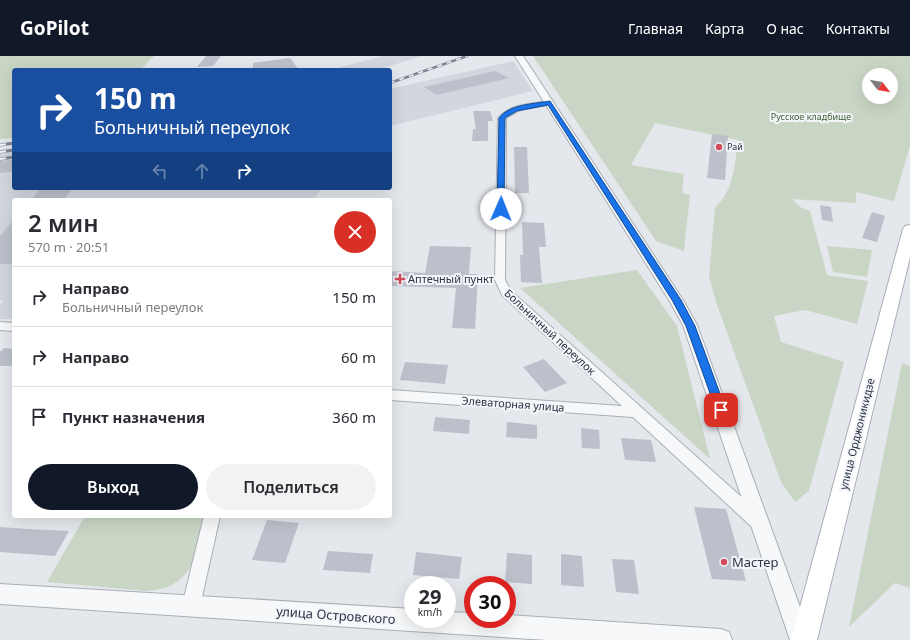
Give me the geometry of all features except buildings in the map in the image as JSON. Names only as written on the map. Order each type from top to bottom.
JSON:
[{"type":"main road","name":"улица Орджоникидзе","points":[[804,640],[910,228]]},
{"type":"street","points":[[519,56],[676,300],[690,326],[801,640]]},
{"type":"street","name":"Больничный переулок","points":[[550,103],[516,109],[502,118],[500,280],[506,293],[761,525]]},
{"type":"street","points":[[0,326],[12,327]]},
{"type":"street","name":"Элеваторная улица","points":[[392,395],[636,412]]},
{"type":"street","points":[[191,606],[212,518]]},
{"type":"street","name":"улица Островского","points":[[0,594],[721,640]]},
{"type":"shaded area","points":[[383,56],[422,56],[383,68],[337,68]]},
{"type":"shaded area","points":[[513,61],[533,91],[392,126],[392,89]]},
{"type":"shaded area","points":[[12,148],[12,190],[320,190],[314,198],[12,198],[12,319],[0,319],[0,305],[3,301],[0,300],[0,150]]},
{"type":"green space","points":[[0,56],[154,56],[142,68],[12,68],[12,138],[0,139]]},
{"type":"green space","name":"Русское кладбище","points":[[533,56],[910,56],[910,146],[894,201],[856,192],[856,203],[792,199],[800,207],[810,211],[827,275],[868,281],[857,324],[805,310],[774,316],[781,342],[844,362],[809,491],[795,502],[781,482],[716,302],[709,276],[715,207],[721,201],[730,185],[738,140],[655,123],[631,165],[684,174],[682,193],[690,195],[684,251],[656,241]]},
{"type":"green space","points":[[827,246],[872,250],[867,277],[833,272]]},
{"type":"green space","points":[[637,270],[677,326],[710,459],[520,288]]},
{"type":"green space","points":[[902,363],[910,366],[910,588],[895,583],[849,627]]},
{"type":"green space","points":[[84,518],[204,518],[195,556],[190,567],[184,576],[175,583],[163,588],[147,591],[47,582]]},
{"type":"railway","points":[[392,82],[467,56]]},
{"type":"railway","points":[[0,145],[12,143]]},
{"type":"railway","points":[[0,152],[12,150]]},
{"type":"railway","points":[[0,159],[12,157]]},
{"type":"place","name":"Рай","points":[[719,147]]},
{"type":"place","name":"Аптечный пункт","points":[[400,279]]},
{"type":"place","name":"Мастер","points":[[724,562]]},
{"type":"route","points":[[501,209],[502,118],[509,112],[516,109],[550,103],[676,300],[690,326],[701,352],[721,410]]}]
